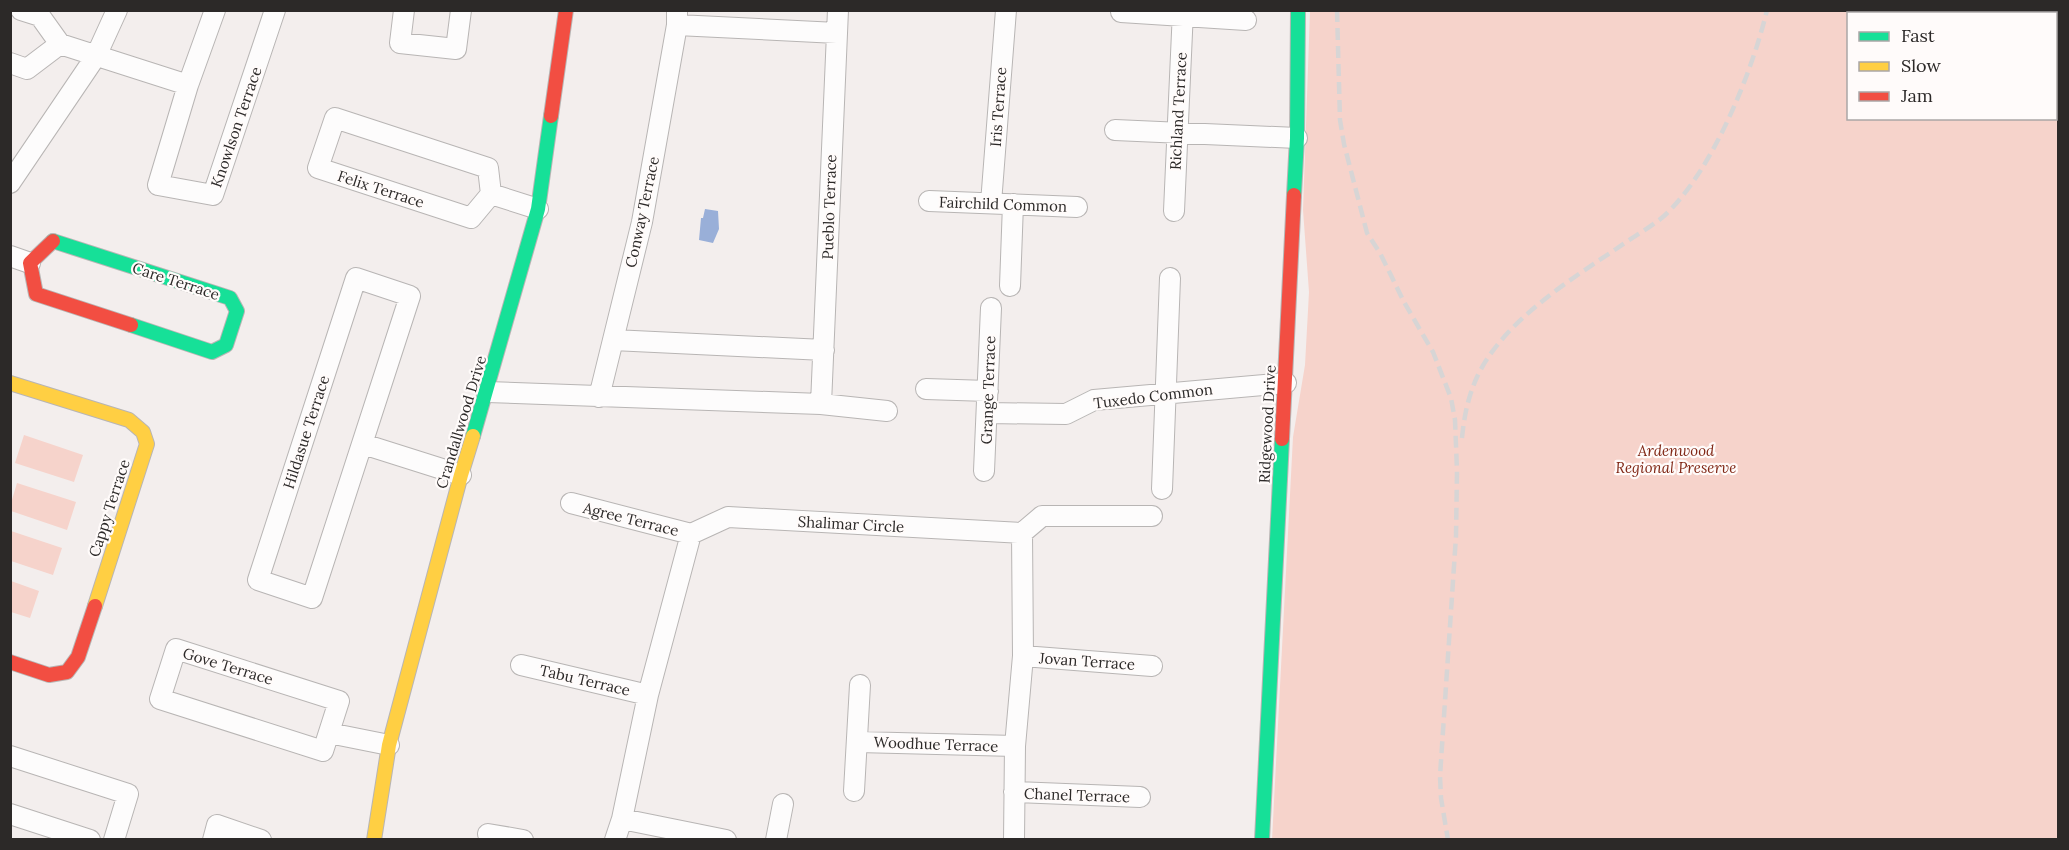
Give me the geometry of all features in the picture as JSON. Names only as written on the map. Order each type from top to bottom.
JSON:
[{"type":"street","points":[[21,10],[40,16],[60,44],[188,85]]},
{"type":"street","points":[[10,183],[96,56],[117,10]]},
{"type":"street","name":"Knowlson Terrace","points":[[215,10],[188,85],[158,184],[213,195],[275,10]]},
{"type":"street","points":[[404,10],[400,43],[456,50],[460,10]]},
{"type":"street","name":"Crandallwood Drive","points":[[374,840],[388,745],[461,475],[487,392],[538,209],[566,10]]},
{"type":"street","name":"Pueblo Terrace","points":[[821,404],[838,10]]},
{"type":"street","name":"Iris Terrace","points":[[991,203],[1006,10]]},
{"type":"street","name":"Ridgewood Drive","points":[[1262,840],[1297,138],[1298,10]]},
{"type":"street","points":[[1121,12],[1183,14],[1246,20]]},
{"type":"street","name":"Richland Terrace","points":[[1174,211],[1183,14]]},
{"type":"street","name":"Conway Terrace","points":[[599,397],[642,222],[677,18],[837,33]]},
{"type":"street","points":[[10,63],[27,69],[60,44]]},
{"type":"street","name":"Felix Terrace","points":[[335,118],[488,168],[491,194],[471,219],[318,168],[335,118]]},
{"type":"street","points":[[1115,130],[1297,138]]},
{"type":"street","points":[[491,194],[538,209]]},
{"type":"street","name":"Fairchild Common","points":[[929,201],[1077,207]]},
{"type":"street","points":[[1010,286],[1014,204]]},
{"type":"street","name":"Care Terrace","points":[[53,241],[230,298],[237,311],[226,345],[212,352],[36,294],[30,263],[53,241]]},
{"type":"street","points":[[10,256],[30,263]]},
{"type":"street","name":"Hildasue Terrace","points":[[356,278],[410,296],[363,444],[312,598],[258,580],[356,278]]},
{"type":"street","points":[[1162,489],[1170,279]]},
{"type":"street","name":"Grange Terrace","points":[[984,471],[991,308]]},
{"type":"street","points":[[613,340],[824,350]]},
{"type":"street","name":"Cappy Terrace","points":[[10,383],[129,420],[143,432],[147,444],[78,657],[67,672],[49,675],[10,662]]},
{"type":"street","name":"Tuxedo Common","points":[[987,413],[1066,414],[1094,400],[1286,383]]},
{"type":"street","points":[[926,389],[988,391]]},
{"type":"street","points":[[487,392],[821,404],[887,411]]},
{"type":"street","points":[[363,444],[461,475]]},
{"type":"street","name":"Agree Terrace","points":[[571,503],[691,534]]},
{"type":"street","points":[[1014,840],[1015,746],[1023,656],[1022,533],[1042,516],[1152,516]]},
{"type":"street","name":"Shalimar Circle","points":[[691,534],[728,517],[1022,533]]},
{"type":"street","points":[[615,840],[622,819],[648,694],[691,534]]},
{"type":"street","name":"Gove Terrace","points":[[176,649],[339,701],[329,734],[323,751],[160,699],[176,649]]},
{"type":"street","name":"Jovan Terrace","points":[[1023,656],[1152,666]]},
{"type":"street","name":"Tabu Terrace","points":[[521,665],[648,694]]},
{"type":"street","name":"Woodhue Terrace","points":[[854,791],[860,685]]},
{"type":"street","points":[[329,734],[388,745]]},
{"type":"street","name":"Woodhue Terrace","points":[[858,742],[1015,746]]},
{"type":"street","points":[[10,756],[128,794],[114,840]]},
{"type":"street","name":"Chanel Terrace","points":[[1014,792],[1140,797]]},
{"type":"street","points":[[776,840],[783,804]]},
{"type":"street","points":[[10,814],[90,840]]},
{"type":"street","points":[[622,819],[726,840]]},
{"type":"street","points":[[213,840],[218,825],[261,840]]},
{"type":"street","points":[[488,834],[523,840]]},
{"type":"green space","name":"Ardenwood Regional Preserve","points":[[1310,11],[2058,11],[2058,839],[1272,840],[1293,437],[1305,365],[1309,292],[1303,210]]},
{"type":"green space","points":[[24,435],[83,455],[74,482],[15,463]]},
{"type":"green space","points":[[17,483],[76,502],[67,530],[11,511]]},
{"type":"green space","points":[[11,531],[62,548],[53,575],[11,561]]},
{"type":"green space","points":[[11,581],[39,591],[30,618],[11,612]]},
{"type":"water","points":[[705,209],[718,211],[719,229],[713,243],[699,240],[701,218],[703,218]]},
{"type":"railway","points":[[1337,10],[1340,120],[1367,233],[1433,352],[1451,398],[1455,420],[1456,536],[1440,776],[1448,840]]},
{"type":"railway","points":[[1462,438],[1467,407],[1477,377],[1488,357],[1519,321],[1597,261],[1653,225],[1682,197],[1714,148],[1728,120],[1751,63],[1767,10]]},
{"type":"traffic: fast","points":[[1294,195],[1298,10]]},
{"type":"traffic: fast","points":[[473,436],[538,209],[551,116]]},
{"type":"traffic: fast","points":[[53,241],[230,298],[237,311],[226,345],[212,352],[131,325]]},
{"type":"traffic: fast","points":[[1262,840],[1282,439]]},
{"type":"traffic: slow","points":[[10,383],[129,420],[143,432],[147,444],[95,606]]},
{"type":"traffic: slow","points":[[374,840],[389,745],[473,436]]},
{"type":"traffic: jam","points":[[551,116],[566,10]]},
{"type":"traffic: jam","points":[[1282,439],[1294,195]]},
{"type":"traffic: jam","points":[[53,241],[30,263],[36,294],[131,325]]},
{"type":"traffic: jam","points":[[10,662],[49,675],[67,672],[78,657],[95,606]]}]
